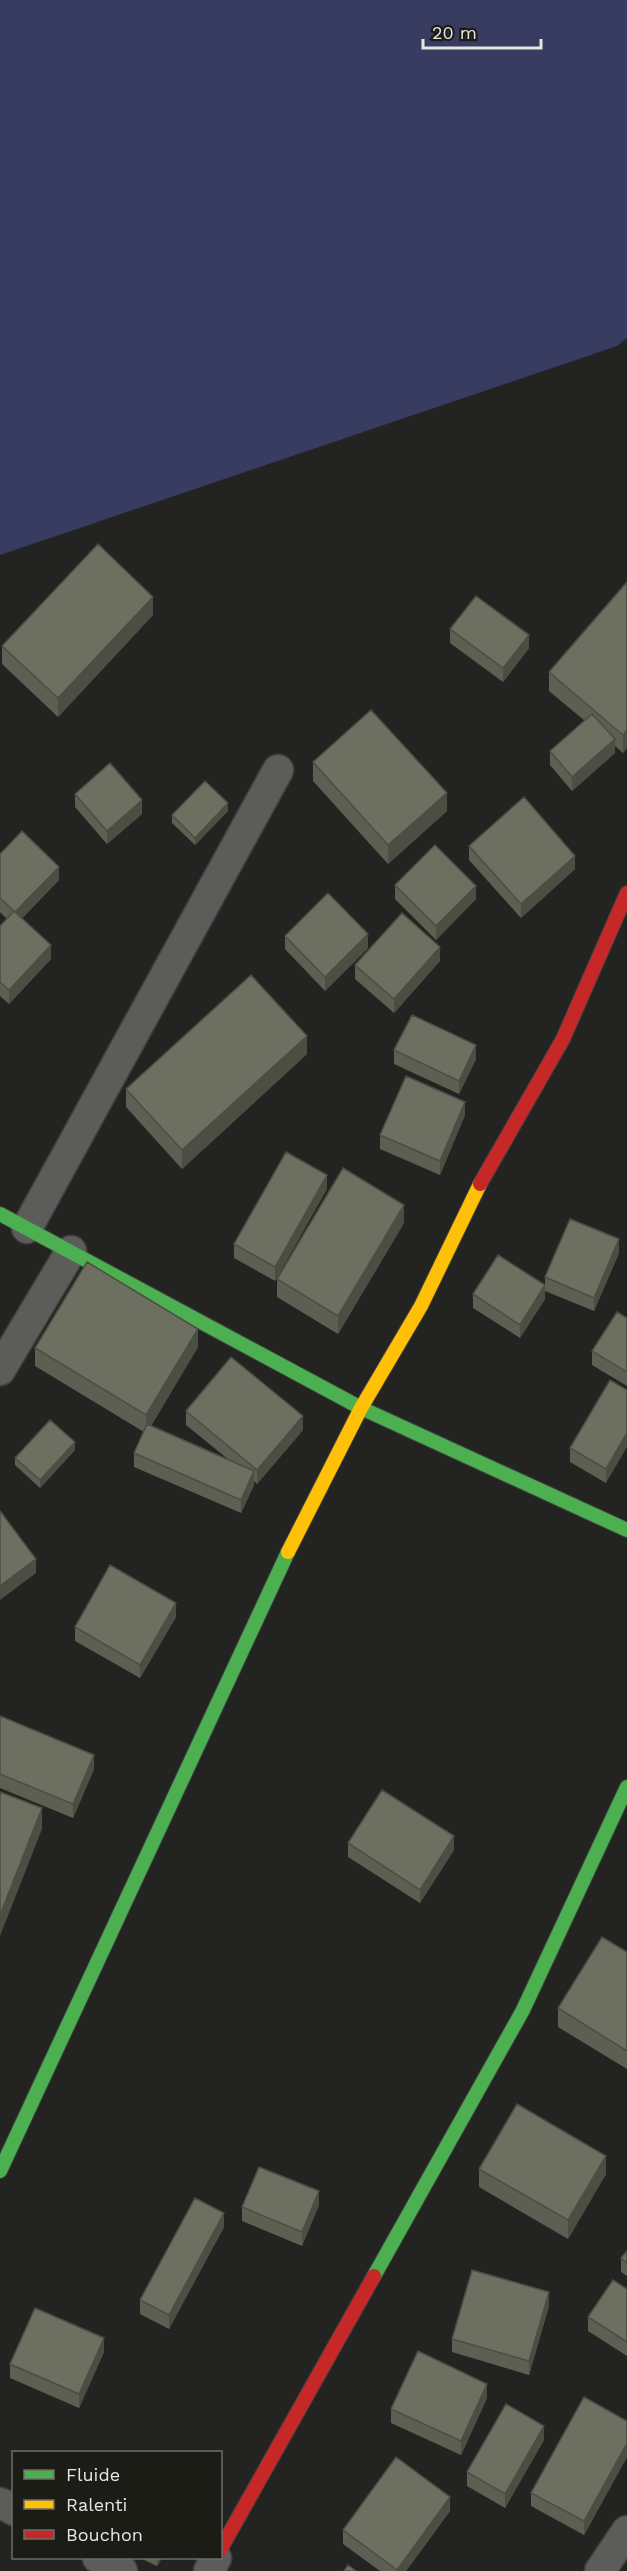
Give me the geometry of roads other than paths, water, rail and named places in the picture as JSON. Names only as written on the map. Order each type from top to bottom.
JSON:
[{"type":"street","points":[[27,1228],[278,770]]},
{"type":"street","points":[[0,2172],[258,1613],[361,1408],[426,1296],[447,1255],[469,1203],[563,1039],[627,893]]},
{"type":"street","points":[[0,1214],[361,1408],[627,1530]]},
{"type":"street","points":[[0,1370],[71,1251]]},
{"type":"street","points":[[222,2546],[523,2010],[627,1787]]},
{"type":"street","points":[[600,2571],[627,2531]]},
{"type":"street","points":[[100,2559],[122,2571]]}]
